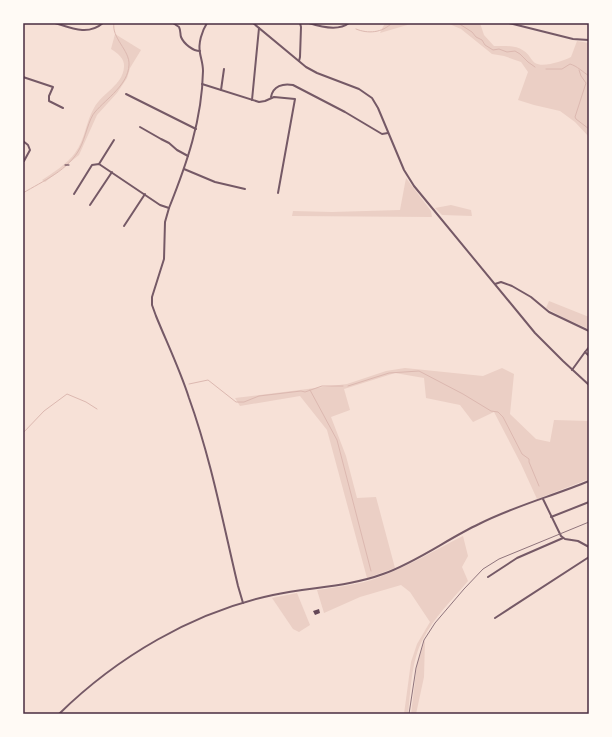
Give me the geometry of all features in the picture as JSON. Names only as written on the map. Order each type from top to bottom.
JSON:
[{"type":"street","points":[[55,23],[84,31],[95,28],[102,23]]},
{"type":"street","points":[[173,23],[179,27],[181,38],[195,50],[200,51]]},
{"type":"street","points":[[207,23],[202,34],[200,51],[203,63],[202,84],[196,129],[184,169],[165,222],[164,259],[153,293],[152,305],[187,392],[194,414],[209,465],[243,603]]},
{"type":"street","points":[[253,23],[311,70],[352,86],[369,95],[378,108],[404,170],[414,186],[535,333],[589,385]]},
{"type":"street","points":[[299,61],[300,23]]},
{"type":"street","points":[[309,23],[323,27],[343,27],[349,23]]},
{"type":"street","points":[[509,23],[573,39],[589,40]]},
{"type":"street","points":[[252,100],[259,28]]},
{"type":"street","points":[[221,90],[224,69]]},
{"type":"street","points":[[23,77],[53,87],[48,96],[49,101],[63,108]]},
{"type":"street","points":[[202,84],[263,102],[271,98],[285,97],[295,99],[278,193]]},
{"type":"street","points":[[271,98],[273,91],[278,86],[285,84],[293,85],[345,112],[382,134],[388,133]]},
{"type":"street","points":[[126,94],[196,129]]},
{"type":"street","points":[[140,126],[188,156]]},
{"type":"street","points":[[99,164],[114,140]]},
{"type":"street","points":[[23,141],[28,145],[30,150],[24,161]]},
{"type":"street","points":[[74,194],[92,165],[99,164],[162,206],[169,208]]},
{"type":"street","points":[[184,169],[215,182],[245,189]]},
{"type":"street","points":[[90,205],[112,172]]},
{"type":"street","points":[[124,226],[145,194]]},
{"type":"street","points":[[495,284],[501,282],[512,286],[531,297],[549,312],[589,331]]},
{"type":"street","points":[[572,370],[589,348]]},
{"type":"street","points":[[585,352],[589,356]]},
{"type":"street","points":[[59,714],[77,697],[106,674],[152,643],[208,616],[243,603],[284,593],[360,581],[384,574],[484,521],[589,481]]},
{"type":"street","points":[[543,499],[559,533],[563,538]]},
{"type":"street","points":[[551,517],[589,502]]},
{"type":"street","points":[[488,577],[517,558],[563,538],[578,541],[589,547]]},
{"type":"street","points":[[495,618],[589,558]]},
{"type":"shaded area","points":[[385,23],[414,23],[380,33]]},
{"type":"shaded area","points":[[447,23],[480,23],[484,35],[494,46],[510,46],[521,49],[535,63],[543,65],[571,57],[577,41],[589,43],[589,137],[575,122],[560,111],[518,100],[528,72],[521,62],[504,56],[492,54],[461,29]]},
{"type":"shaded area","points":[[115,34],[141,50],[130,68],[127,78],[117,93],[97,115],[79,155],[45,182],[42,180],[64,164],[75,153],[81,142],[94,108],[116,84],[123,73],[123,61],[116,52],[111,49]]},
{"type":"shaded area","points":[[406,178],[431,211],[432,217],[292,216],[293,211],[332,212],[400,210]]},
{"type":"shaded area","points":[[451,205],[471,210],[472,216],[442,215],[435,208]]},
{"type":"shaded area","points":[[549,301],[589,317],[589,329],[546,308]]},
{"type":"shaded area","points":[[405,368],[483,376],[502,368],[514,374],[510,414],[536,439],[550,442],[554,420],[589,421],[589,479],[537,499],[494,412],[473,422],[460,405],[426,398],[424,378],[395,373],[344,389],[350,410],[331,417],[346,456],[357,498],[376,497],[395,568],[367,578],[327,430],[300,396],[240,406],[235,398],[347,384],[386,371]]},
{"type":"shaded area","points":[[463,536],[468,556],[462,567],[468,581],[438,616],[423,639],[414,666],[408,714],[404,714],[411,662],[417,644],[430,622],[410,592],[401,585],[360,597],[324,613],[317,590],[355,584],[388,574]]},
{"type":"shaded area","points":[[297,593],[310,625],[299,632],[293,629],[272,598]]},
{"type":"shaded area","points":[[425,640],[424,677],[416,714],[411,714],[417,664]]},
{"type":"building","points":[[319,609],[320,613],[315,615],[313,611]]},
{"type":"waterway","points":[[23,193],[55,174],[69,163],[80,148],[93,115],[116,91],[125,79],[128,72],[129,60],[115,34],[114,23]]},
{"type":"waterway","points":[[356,29],[365,32],[375,32],[384,29],[392,23]]},
{"type":"waterway","points":[[458,23],[472,32],[476,37],[482,40],[485,45],[493,50],[499,49],[507,52],[515,51],[535,67]]},
{"type":"waterway","points":[[546,69],[562,69],[570,64],[589,76]]},
{"type":"waterway","points":[[579,70],[586,83],[575,117],[589,129]]},
{"type":"waterway","points":[[348,386],[389,373],[419,371],[463,394],[491,411],[498,412],[503,417],[522,454],[529,459],[539,486]]},
{"type":"waterway","points":[[189,384],[208,380],[236,402],[244,402],[259,396],[301,391],[305,392],[322,386],[343,386]]},
{"type":"waterway","points":[[310,390],[337,440],[371,571]]},
{"type":"waterway","points":[[23,433],[44,411],[67,394],[86,402],[97,409]]},
{"type":"railway","points":[[409,714],[416,668],[424,640],[435,623],[464,589],[483,569],[499,559],[589,522]]}]
